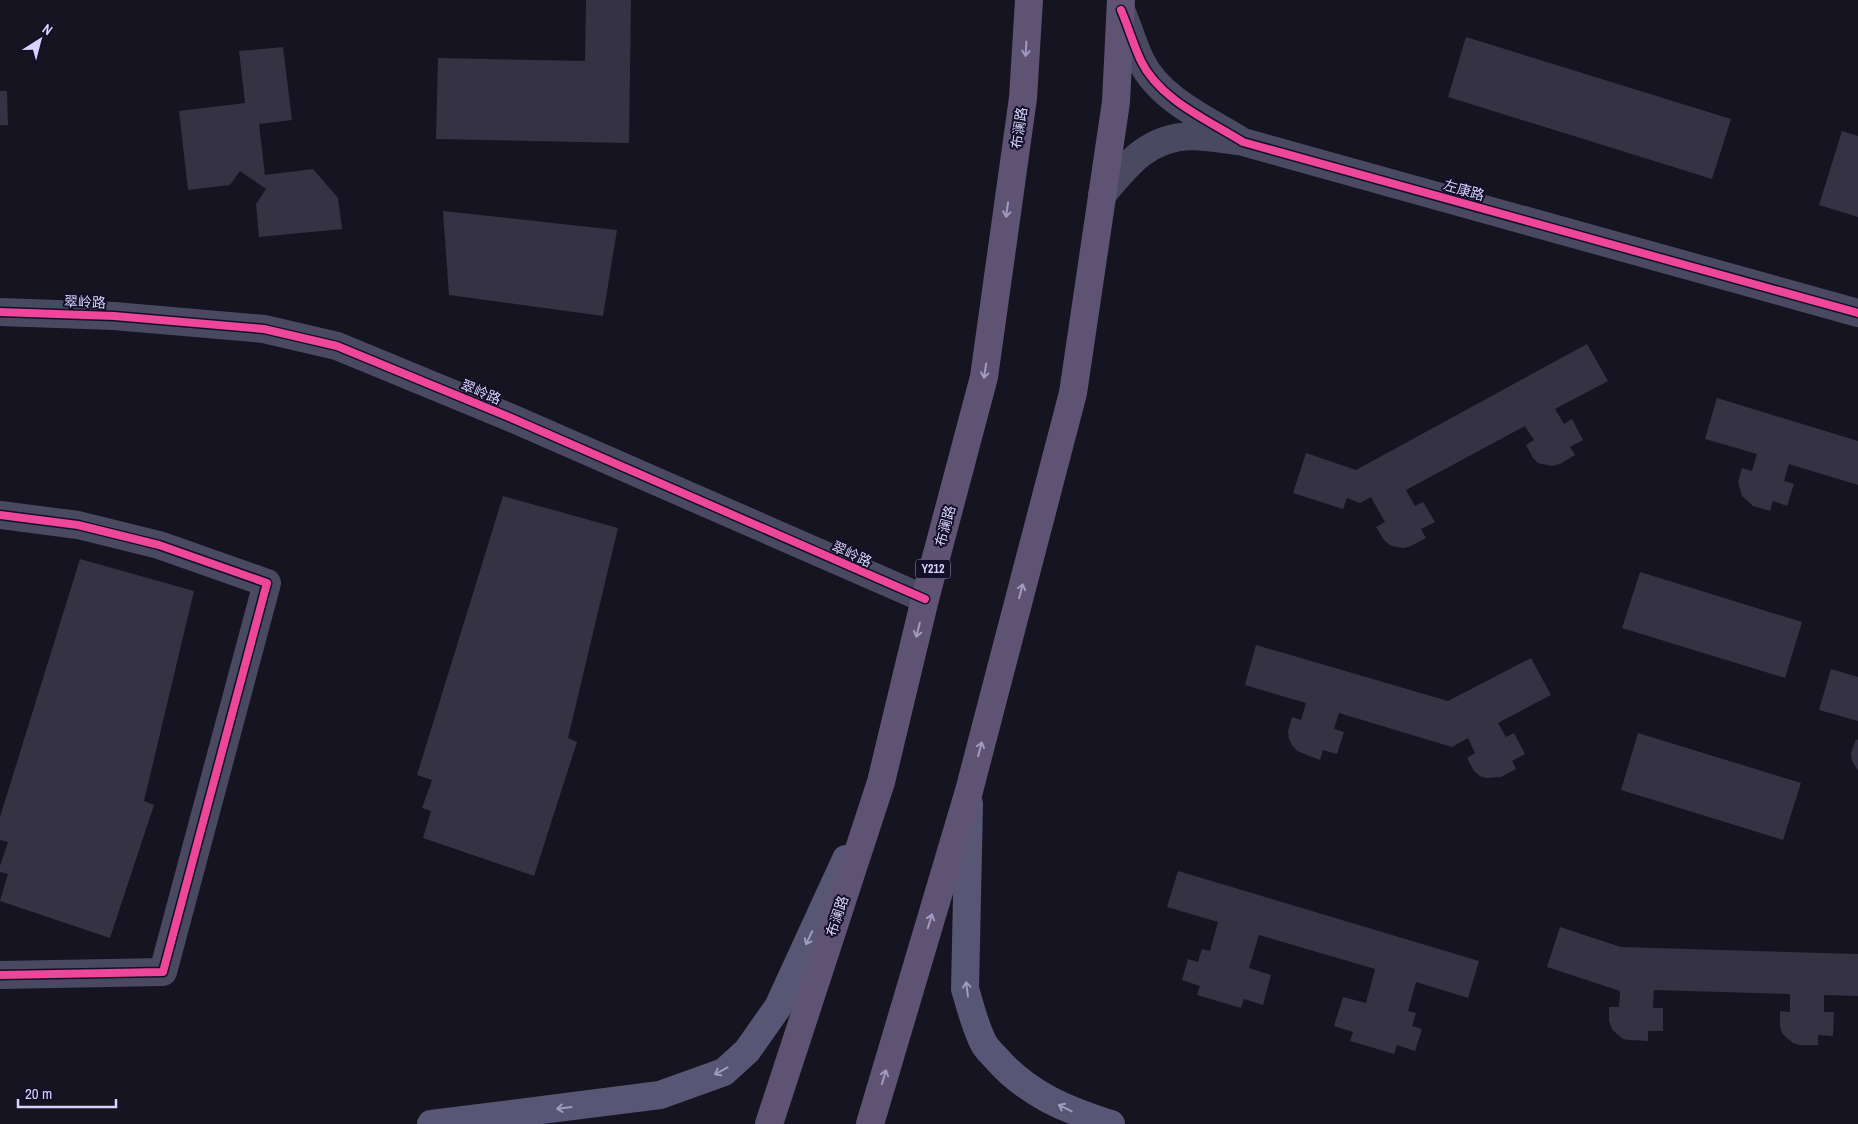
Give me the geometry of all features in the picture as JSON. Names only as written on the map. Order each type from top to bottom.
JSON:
[{"type":"main road","name":"布澜路","points":[[769,1124],[881,782],[925,599],[984,377],[1023,98],[1029,0]]},
{"type":"main road","points":[[870,1124],[969,791],[1073,393],[1116,102],[1121,5]]},
{"type":"main road","points":[[431,1124],[660,1095],[724,1072],[747,1051],[778,1007],[881,782]]},
{"type":"main road","points":[[969,791],[965,989],[985,1045],[1002,1066],[1023,1085],[1075,1113],[1111,1124]]},
{"type":"street","name":"左康路","points":[[1121,5],[1141,61],[1154,82],[1170,97],[1243,142],[1858,314]]},
{"type":"street","points":[[1102,195],[1130,161],[1162,141],[1190,136],[1243,142]]},
{"type":"street","name":"翠岭路","points":[[0,312],[114,316],[264,329],[337,346],[509,417],[925,599]]},
{"type":"street","points":[[0,515],[78,525],[159,545],[267,583],[163,972],[0,976]]},
{"type":"building","points":[[586,0],[631,0],[629,143],[436,139],[438,58],[585,61]]},
{"type":"building","points":[[1466,37],[1731,119],[1712,179],[1448,97]]},
{"type":"building","points":[[283,47],[292,120],[259,124],[265,175],[313,169],[338,198],[342,229],[259,237],[256,204],[266,189],[240,171],[230,185],[188,190],[179,111],[245,103],[239,51]]},
{"type":"building","points":[[0,91],[7,91],[8,125],[0,125]]},
{"type":"building","points":[[1842,131],[1858,136],[1858,217],[1819,205]]},
{"type":"building","points":[[443,211],[617,230],[603,316],[449,295]]},
{"type":"building","points":[[1587,344],[1608,381],[1555,409],[1564,424],[1572,419],[1583,440],[1570,447],[1575,455],[1560,464],[1552,466],[1538,463],[1526,445],[1534,440],[1525,426],[1406,490],[1415,506],[1423,502],[1435,522],[1421,529],[1426,538],[1411,546],[1404,548],[1396,547],[1384,540],[1376,527],[1385,522],[1371,497],[1360,503],[1347,498],[1343,509],[1293,493],[1306,453],[1356,470]]},
{"type":"building","points":[[1717,398],[1858,441],[1858,485],[1789,464],[1784,481],[1794,484],[1787,506],[1773,501],[1770,511],[1753,506],[1742,496],[1738,482],[1742,468],[1752,471],[1757,454],[1705,439]]},
{"type":"building","points":[[503,496],[618,528],[568,738],[577,742],[534,876],[423,838],[431,811],[422,808],[432,780],[417,775]]},
{"type":"building","points":[[80,559],[194,591],[144,801],[154,805],[110,938],[0,901],[8,874],[0,872],[0,866],[8,842],[0,840],[0,817]]},
{"type":"building","points":[[1640,572],[1802,622],[1785,678],[1622,628]]},
{"type":"building","points":[[1256,645],[1448,701],[1531,658],[1551,695],[1498,723],[1506,737],[1514,733],[1525,754],[1512,761],[1516,769],[1501,777],[1486,778],[1474,771],[1467,758],[1475,753],[1468,738],[1452,747],[1339,713],[1334,729],[1344,732],[1337,754],[1323,750],[1320,760],[1297,751],[1289,739],[1288,731],[1292,717],[1301,720],[1306,703],[1245,685]]},
{"type":"building","points":[[1831,669],[1858,677],[1858,721],[1819,710]]},
{"type":"building","points":[[1638,733],[1801,783],[1783,840],[1621,790]]},
{"type":"building","points":[[1856,739],[1858,740],[1858,771],[1852,761],[1851,753]]},
{"type":"building","points":[[1178,871],[1479,961],[1468,998],[1416,982],[1408,1011],[1416,1013],[1412,1026],[1422,1029],[1415,1051],[1397,1045],[1394,1054],[1350,1041],[1353,1032],[1334,1026],[1343,997],[1366,1003],[1375,969],[1259,935],[1249,968],[1271,975],[1263,1005],[1244,999],[1241,1008],[1197,995],[1200,986],[1182,980],[1188,959],[1198,962],[1202,949],[1210,951],[1218,922],[1167,907]]},
{"type":"building","points":[[1560,927],[1621,947],[1858,954],[1858,996],[1824,995],[1824,1012],[1834,1012],[1833,1036],[1818,1035],[1818,1045],[1800,1045],[1793,1043],[1787,1038],[1782,1033],[1780,1026],[1780,1011],[1790,1012],[1790,994],[1654,990],[1653,1008],[1663,1008],[1663,1031],[1648,1031],[1648,1041],[1623,1039],[1612,1029],[1609,1021],[1609,1007],[1619,1007],[1620,991],[1547,967]]},
{"type":"cycle path","points":[[1121,10],[1141,61],[1149,75],[1160,87],[1186,108],[1243,142],[1858,313]]},
{"type":"cycle path","points":[[0,312],[114,316],[264,329],[337,346],[509,417],[925,599]]},
{"type":"cycle path","points":[[0,515],[78,525],[159,545],[267,583],[163,972],[0,975]]}]
